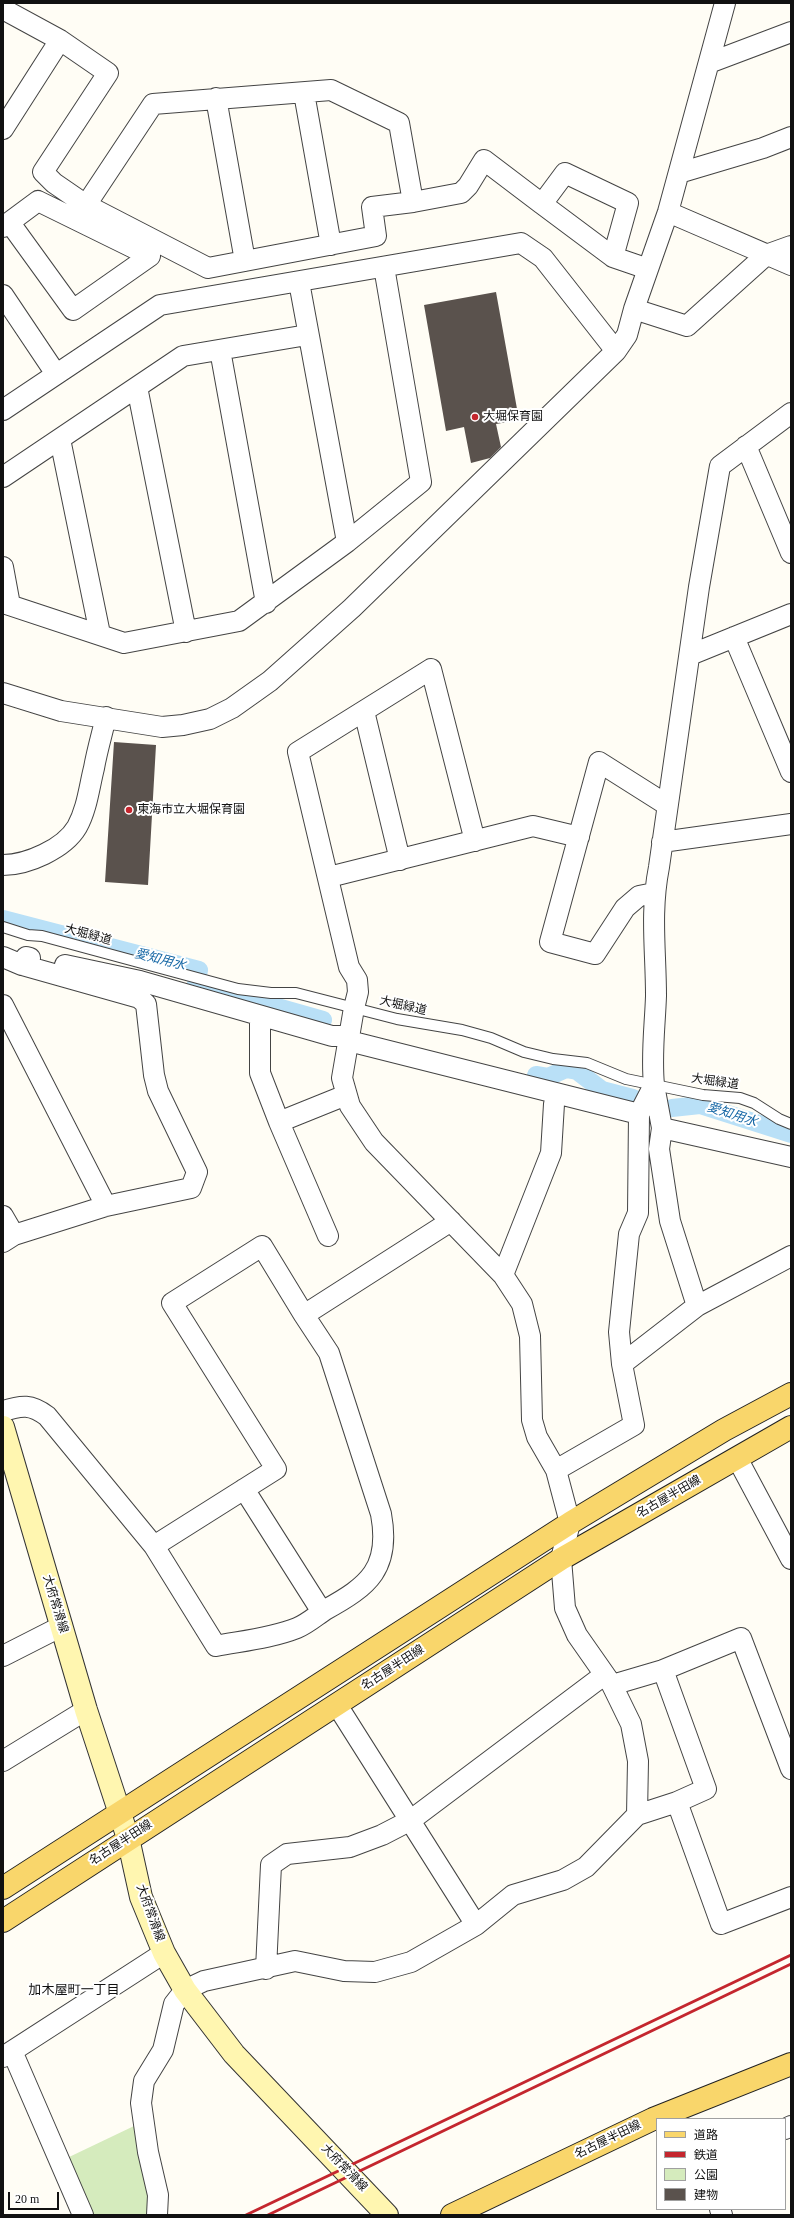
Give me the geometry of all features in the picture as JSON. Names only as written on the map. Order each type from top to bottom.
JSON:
[{"type":"main road","points":[[3,1888],[570,1523],[724,1430],[791,1394]]},
{"type":"main road","name":"大府常滑線","points":[[3,1427],[86,1710],[128,1838],[141,1897],[164,1953],[185,1990],[234,2054],[387,2215]]},
{"type":"main road","name":"名古屋半田線","points":[[3,1921],[128,1838],[337,1705],[561,1559],[791,1427]]},
{"type":"main road","name":"名古屋半田線","points":[[452,2215],[653,2119],[791,2064]]},
{"type":"street","points":[[3,693],[61,711],[106,717],[154,726],[182,725],[210,719],[232,708],[263,686],[352,608],[616,351],[627,335],[634,309],[668,212],[725,3]]},
{"type":"street","points":[[3,9],[60,40],[108,73],[44,172],[54,183],[86,205],[208,268],[376,236],[372,206],[413,202],[461,193],[468,186],[484,160],[613,257],[648,269]]},
{"type":"street","points":[[709,63],[791,32]]},
{"type":"street","points":[[3,129],[60,40]]},
{"type":"street","points":[[86,205],[154,104],[331,90],[399,123],[413,202]]},
{"type":"street","points":[[304,92],[331,245]]},
{"type":"street","points":[[216,98],[245,261]]},
{"type":"street","points":[[679,173],[763,148],[791,137]]},
{"type":"street","points":[[542,204],[565,173],[628,203],[613,257]]},
{"type":"street","points":[[38,202],[150,256],[73,310],[6,225],[38,202]]},
{"type":"street","points":[[668,212],[791,265]]},
{"type":"street","points":[[3,410],[160,305],[521,243],[543,258],[616,351]]},
{"type":"street","points":[[634,309],[687,326],[766,255],[791,246]]},
{"type":"street","points":[[3,567],[7,604],[124,643],[239,621],[266,603],[347,542],[421,482],[384,267]]},
{"type":"street","points":[[299,282],[307,335],[347,542]]},
{"type":"street","points":[[6,308],[56,374]]},
{"type":"street","points":[[3,477],[183,356],[307,335]]},
{"type":"street","points":[[220,350],[266,603]]},
{"type":"street","points":[[137,387],[186,632]]},
{"type":"street","points":[[697,1306],[670,1221],[659,1149],[662,1128],[654,1085],[652,1056],[656,995],[654,893],[720,466],[791,413]]},
{"type":"street","points":[[60,439],[100,634]]},
{"type":"street","points":[[746,446],[791,552]]},
{"type":"street","points":[[690,655],[791,614]]},
{"type":"street","points":[[734,637],[791,772]]},
{"type":"street","points":[[475,841],[432,669],[298,752],[329,877],[349,967],[357,980],[358,992],[342,1078],[346,1095],[356,1118],[374,1142],[503,1274],[522,1304],[527,1319],[530,1336],[532,1420],[537,1437],[556,1470],[570,1523],[561,1559],[565,1608],[577,1635],[608,1680],[631,1724],[638,1761],[637,1815]]},
{"type":"street","points":[[364,711],[400,860]]},
{"type":"street","points":[[3,865],[22,863],[44,854],[57,846],[77,827],[87,800],[106,717]]},
{"type":"street","points":[[654,893],[639,896],[625,908],[595,954],[550,942],[599,762],[668,805]]},
{"type":"street","points":[[662,842],[791,824]]},
{"type":"street","points":[[329,877],[533,826],[579,837]]},
{"type":"street","points":[[10,963],[26,957],[140,981],[332,1036],[349,1038],[639,1114]]},
{"type":"street","points":[[3,1216],[9,1239],[106,1206],[191,1188],[197,1172],[158,1091],[154,1075],[146,1004],[139,998],[10,963]]},
{"type":"street","points":[[3,1005],[106,1206]]},
{"type":"street","points":[[260,1016],[260,1073],[279,1122],[328,1236]]},
{"type":"street","points":[[556,1470],[634,1425],[622,1364],[619,1332],[629,1234],[638,1213],[639,1114],[654,1085]]},
{"type":"street","points":[[279,1122],[346,1095]]},
{"type":"street","points":[[503,1274],[551,1153],[554,1104]]},
{"type":"street","points":[[662,1128],[791,1157]]},
{"type":"street","points":[[304,1315],[451,1221]]},
{"type":"street","points":[[3,1411],[16,1407],[36,1408],[47,1416],[154,1546],[216,1646],[298,1628],[322,1612],[355,1594],[370,1578],[380,1557],[384,1532],[380,1514],[329,1353],[262,1246],[172,1303],[276,1469],[154,1546]]},
{"type":"street","points":[[622,1364],[697,1306],[791,1256]]},
{"type":"street","points":[[737,1458],[791,1558]]},
{"type":"street","points":[[244,1489],[322,1612]]},
{"type":"street","points":[[3,1656],[62,1626]]},
{"type":"street","points":[[266,1969],[271,1865],[287,1854],[350,1847],[382,1835],[411,1820],[608,1680],[663,1670],[741,1638],[791,1769]]},
{"type":"street","points":[[157,2215],[158,2195],[148,2152],[141,2103],[144,2081],[163,2050],[174,2004],[185,1990],[204,1981],[266,1969],[295,1961],[344,1971],[375,1972],[411,1962],[476,1925],[513,1895],[562,1880],[586,1867],[637,1815],[677,1802],[706,1789],[663,1670]]},
{"type":"street","points":[[337,1705],[476,1925]]},
{"type":"street","points":[[3,1761],[86,1710]]},
{"type":"street","points":[[677,1802],[721,1924],[791,1896]]},
{"type":"street","points":[[83,2215],[8,2054],[164,1953]]},
{"type":"lane","name":"大堀緑道","points":[[3,927],[28,935],[42,936],[186,976],[232,987],[271,993],[296,993],[397,1019],[462,1030],[492,1038],[524,1052],[553,1059],[587,1063],[626,1079],[703,1095],[740,1098],[754,1103],[778,1119],[791,1124]]},
{"type":"green space","points":[[134,2126],[150,2198],[148,2215],[91,2215],[67,2158]]},
{"type":"building","points":[[496,292],[519,420],[496,424],[501,447],[490,458],[471,463],[464,427],[446,431],[424,305]]},
{"type":"building","points":[[114,742],[156,745],[148,885],[105,882]]},
{"type":"waterway","name":"愛知用水","points":[[3,919],[199,970],[196,984],[323,1020]]},
{"type":"waterway","name":"愛知用水","points":[[536,1075],[548,1077],[566,1069],[577,1071],[602,1090],[633,1098]]},
{"type":"waterway","name":"愛知用水","points":[[672,1108],[700,1105],[791,1134]]},
{"type":"railway","points":[[246,2215],[791,1955]]},
{"type":"railway","points":[[268,2215],[791,1964]]},
{"type":"place","name":"大堀保育園","points":[[475,417]]},
{"type":"place","name":"東海市立大堀保育園","points":[[129,810]]},
{"type":"district","name":"加木屋町一丁目","points":[[74,1991]]}]
